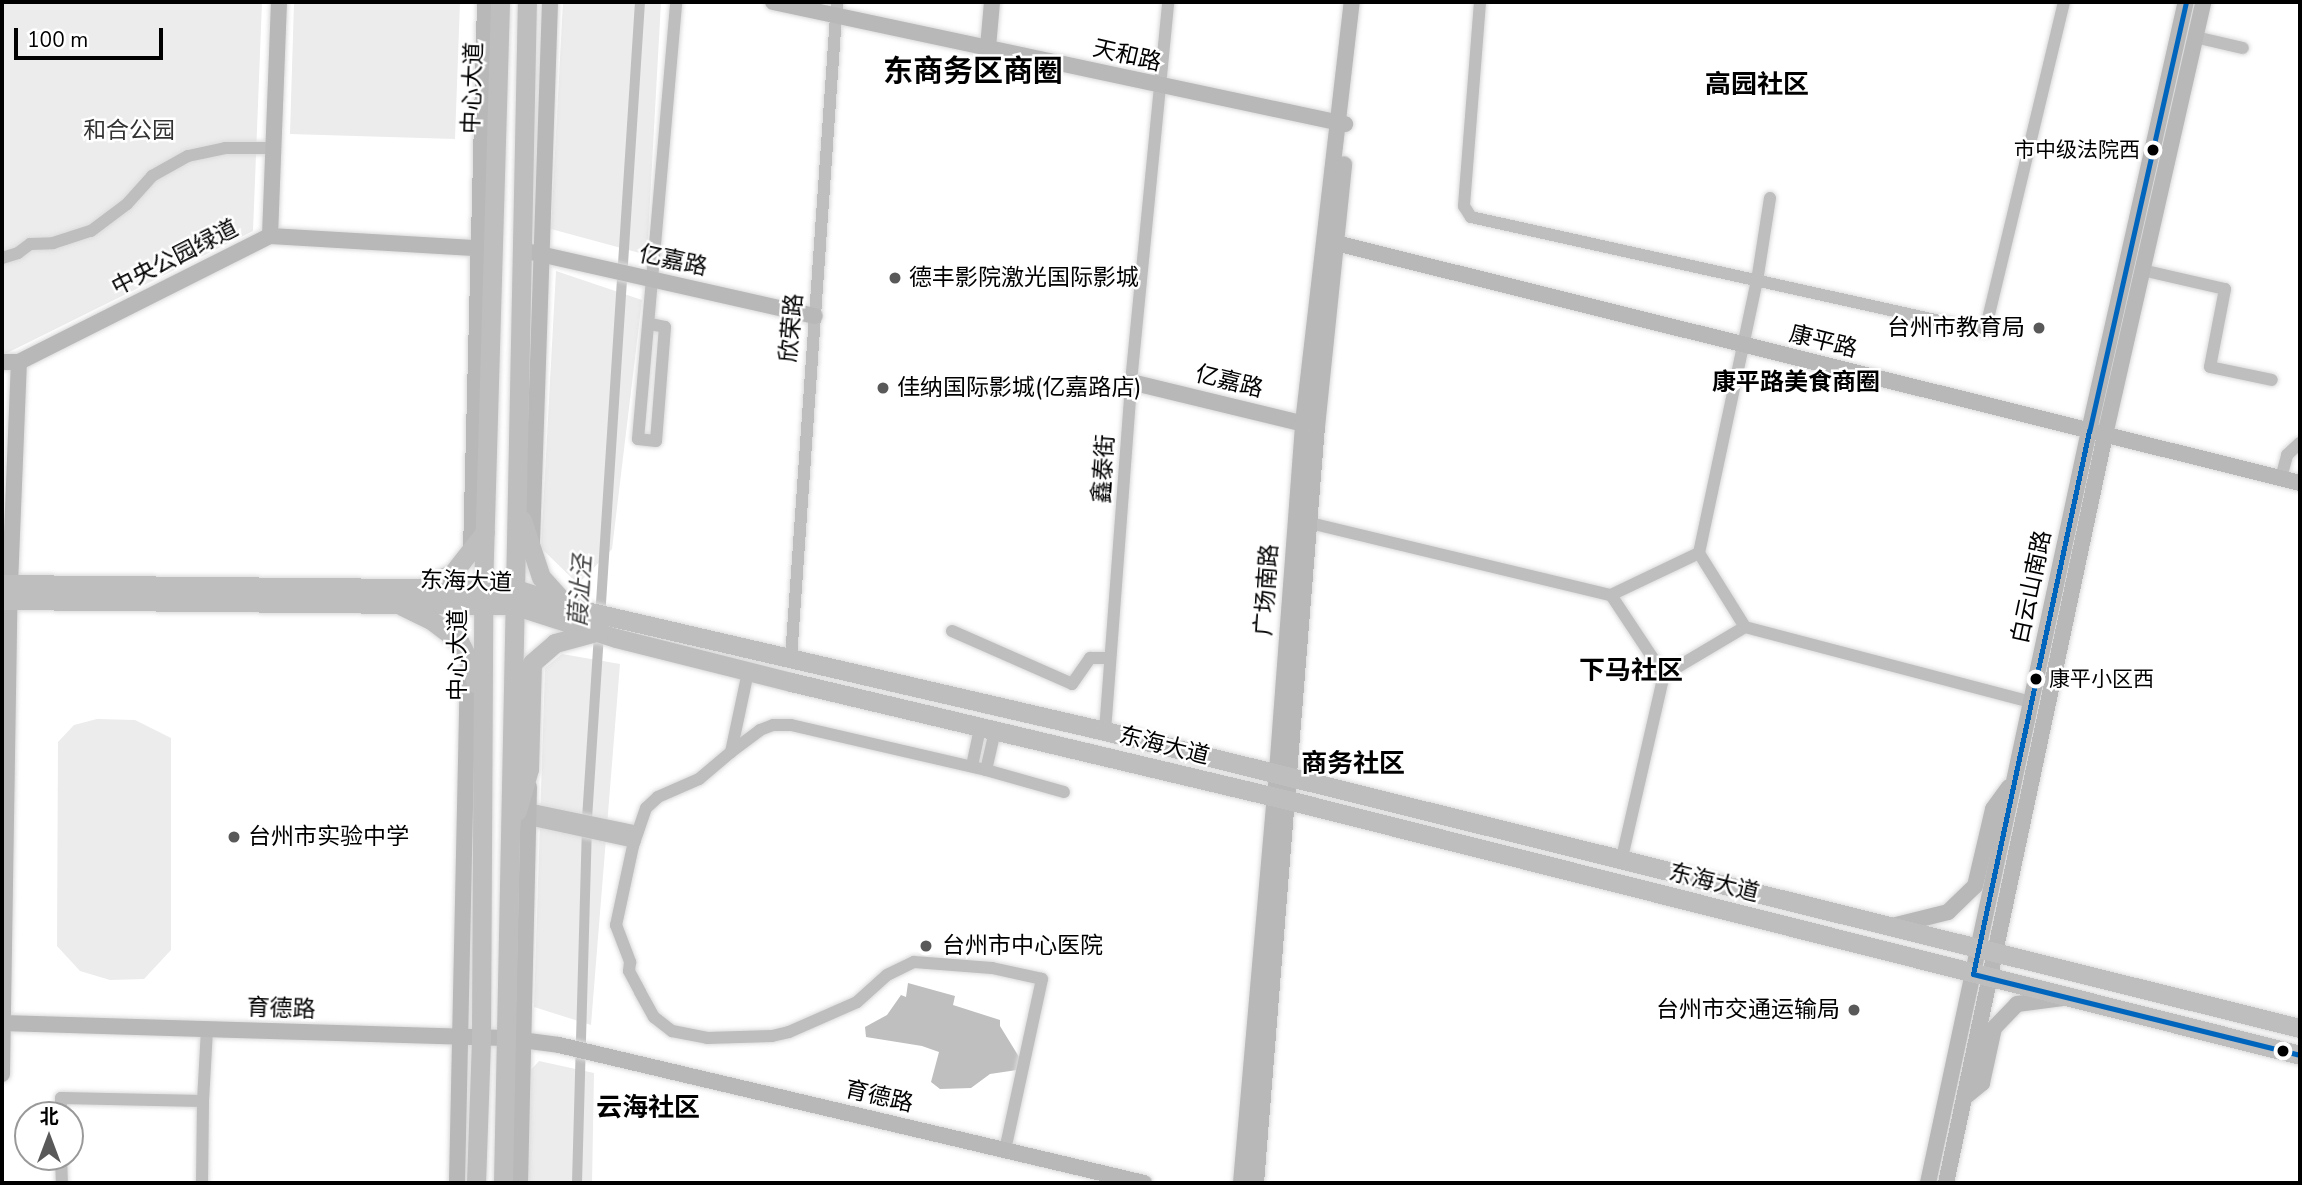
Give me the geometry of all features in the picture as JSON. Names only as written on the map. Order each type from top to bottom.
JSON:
[{"type":"main road","name":"中央公园绿道","points":[[2,362],[19,362],[270,236],[279,2]]},
{"type":"main road","points":[[471,551],[485,249],[485,2]]},
{"type":"main road","name":"中心大道","points":[[476,1183],[481,1039],[473,801],[482,710],[485,249],[500,2]]},
{"type":"main road","points":[[520,1183],[513,1039],[510,832],[527,2]]},
{"type":"main road","points":[[532,548],[544,255],[550,2]]},
{"type":"main road","name":"天和路","points":[[773,2],[836,9],[1162,88],[1343,124]]},
{"type":"main road","points":[[988,47],[992,2]]},
{"type":"main road","name":"广场南路","points":[[1283,776],[1310,523],[1310,425],[1336,243],[1352,2]]},
{"type":"main road","name":"广场南路","points":[[1241,1183],[1281,799],[1310,425],[1343,124],[1361,2]]},
{"type":"main road","name":"白云山南路","points":[[1987,950],[2186,2]]},
{"type":"main road","name":"白云山南路","points":[[1945,1183],[1965,1097],[2014,779],[2097,433],[2142,270],[2203,2]]},
{"type":"main road","points":[[270,236],[485,249]]},
{"type":"main road","name":"康平路","points":[[1336,243],[2300,483]]},
{"type":"main road","name":"亿嘉路","points":[[522,250],[815,316]]},
{"type":"main road","points":[[2,1074],[6,592],[19,362]]},
{"type":"main road","name":"亿嘉路","points":[[1131,382],[1310,425]]},
{"type":"main road","points":[[517,506],[541,577],[574,607]]},
{"type":"main road","points":[[482,710],[468,659],[459,640],[402,596],[453,575],[485,532]]},
{"type":"main road","name":"东海大道","points":[[6,592],[483,597],[515,598],[574,607],[1105,731],[1621,862],[2300,1028]]},
{"type":"main road","name":"东海大道","points":[[515,598],[603,634],[748,672],[1281,799],[2300,1055]]},
{"type":"main road","points":[[503,1183],[513,1039],[527,930],[532,663],[555,643],[603,634]]},
{"type":"main road","points":[[457,1183],[460,1038],[473,801],[468,659]]},
{"type":"main road","points":[[510,832],[529,769]]},
{"type":"main road","points":[[1889,927],[1948,912],[1975,886],[1993,809],[2014,779]]},
{"type":"main road","name":"广场南路","points":[[1256,1183],[1281,799]]},
{"type":"main road","name":"白云山南路","points":[[1928,1183],[1982,977]]},
{"type":"main road","points":[[1965,1097],[1982,1083],[1994,1028],[2017,1004],[2068,997]]},
{"type":"main road","name":"育德路","points":[[3,1023],[513,1039],[559,1045],[1144,1183]]},
{"type":"street","points":[[650,324],[664,327],[656,441],[638,439],[654,280],[676,2]]},
{"type":"street","name":"鑫泰街","points":[[1105,731],[1131,382],[1162,88],[1168,2]]},
{"type":"street","points":[[1480,2],[1464,206],[1471,217],[1985,331],[2064,2]]},
{"type":"street","name":"欣荣路","points":[[790,657],[836,9]]},
{"type":"street","points":[[2195,37],[2243,48]]},
{"type":"street","points":[[2,258],[18,253],[30,244],[53,243],[90,231],[127,204],[152,176],[188,156],[225,148],[273,148]]},
{"type":"street","points":[[1770,198],[1756,281],[1699,552],[1745,626],[2031,702]]},
{"type":"street","points":[[2142,270],[2225,289],[2210,367],[2272,380]]},
{"type":"street","points":[[2281,478],[2287,455],[2300,443]]},
{"type":"street","points":[[1310,523],[1611,595],[1699,552]]},
{"type":"street","points":[[1611,595],[1664,675]]},
{"type":"street","points":[[1621,862],[1664,675],[1745,626]]},
{"type":"street","points":[[952,631],[1072,684],[1090,658],[1111,658]]},
{"type":"street","points":[[731,752],[748,672]]},
{"type":"street","points":[[1005,1150],[1042,979],[992,968],[914,962],[887,975],[857,1003],[789,1031],[772,1036],[707,1038],[672,1031],[654,1017],[629,971],[630,962],[616,926],[636,837],[646,808],[658,797],[699,779],[760,730],[773,725],[790,725],[986,769],[1064,792]]},
{"type":"street","points":[[972,766],[987,730]]},
{"type":"street","points":[[986,769],[987,730]]},
{"type":"street","points":[[528,814],[636,837]]},
{"type":"street","points":[[202,1183],[206,1030]]},
{"type":"street","points":[[61,1101],[61,1098],[203,1101]]},
{"type":"green space","name":"和合公园","points":[[2,2],[262,2],[253,231],[5,354],[2,353]]},
{"type":"green space","points":[[294,2],[460,2],[455,139],[290,134]]},
{"type":"green space","points":[[563,2],[661,2],[647,255],[551,229]]},
{"type":"green space","points":[[556,271],[642,300],[612,549],[578,584],[541,548]]},
{"type":"green space","points":[[562,654],[620,664],[591,1025],[534,1007],[545,668]]},
{"type":"green space","points":[[97,719],[135,720],[171,738],[171,950],[144,979],[110,980],[80,971],[57,946],[58,742],[74,725]]},
{"type":"green space","points":[[539,1061],[594,1073],[592,1183],[527,1183],[528,1073]]},
{"type":"shaded area","points":[[908,983],[955,996],[953,1005],[1000,1020],[1000,1026],[1021,1060],[1017,1070],[990,1074],[971,1088],[940,1089],[931,1082],[939,1052],[922,1046],[866,1037],[865,1027],[887,1015],[901,995],[906,997]]},
{"type":"waterway","name":"葭沚泾","points":[[577,1183],[587,819],[640,2]]},
{"type":"transit line","points":[[2186,2],[2089,431],[1973,974],[2300,1055]]},
{"type":"place","name":"市中级法院西","points":[[2153,150]]},
{"type":"place","name":"德丰影院激光国际影城","points":[[895,278]]},
{"type":"place","name":"台州市教育局","points":[[2039,328]]},
{"type":"place","name":"佳纳国际影城(亿嘉路店)","points":[[883,388]]},
{"type":"place","name":"康平小区西","points":[[2036,679]]},
{"type":"place","name":"台州市实验中学","points":[[234,837]]},
{"type":"place","name":"台州市中心医院","points":[[926,946]]},
{"type":"place","name":"台州市交通运输局","points":[[1854,1010]]},
{"type":"district","name":"东商务区商圈","points":[[973,72]]},
{"type":"district","name":"高园社区","points":[[1757,85]]},
{"type":"district","name":"康平路美食商圈","points":[[1796,383]]},
{"type":"district","name":"下马社区","points":[[1631,671]]},
{"type":"district","name":"商务社区","points":[[1353,764]]},
{"type":"district","name":"云海社区","points":[[648,1108]]}]
